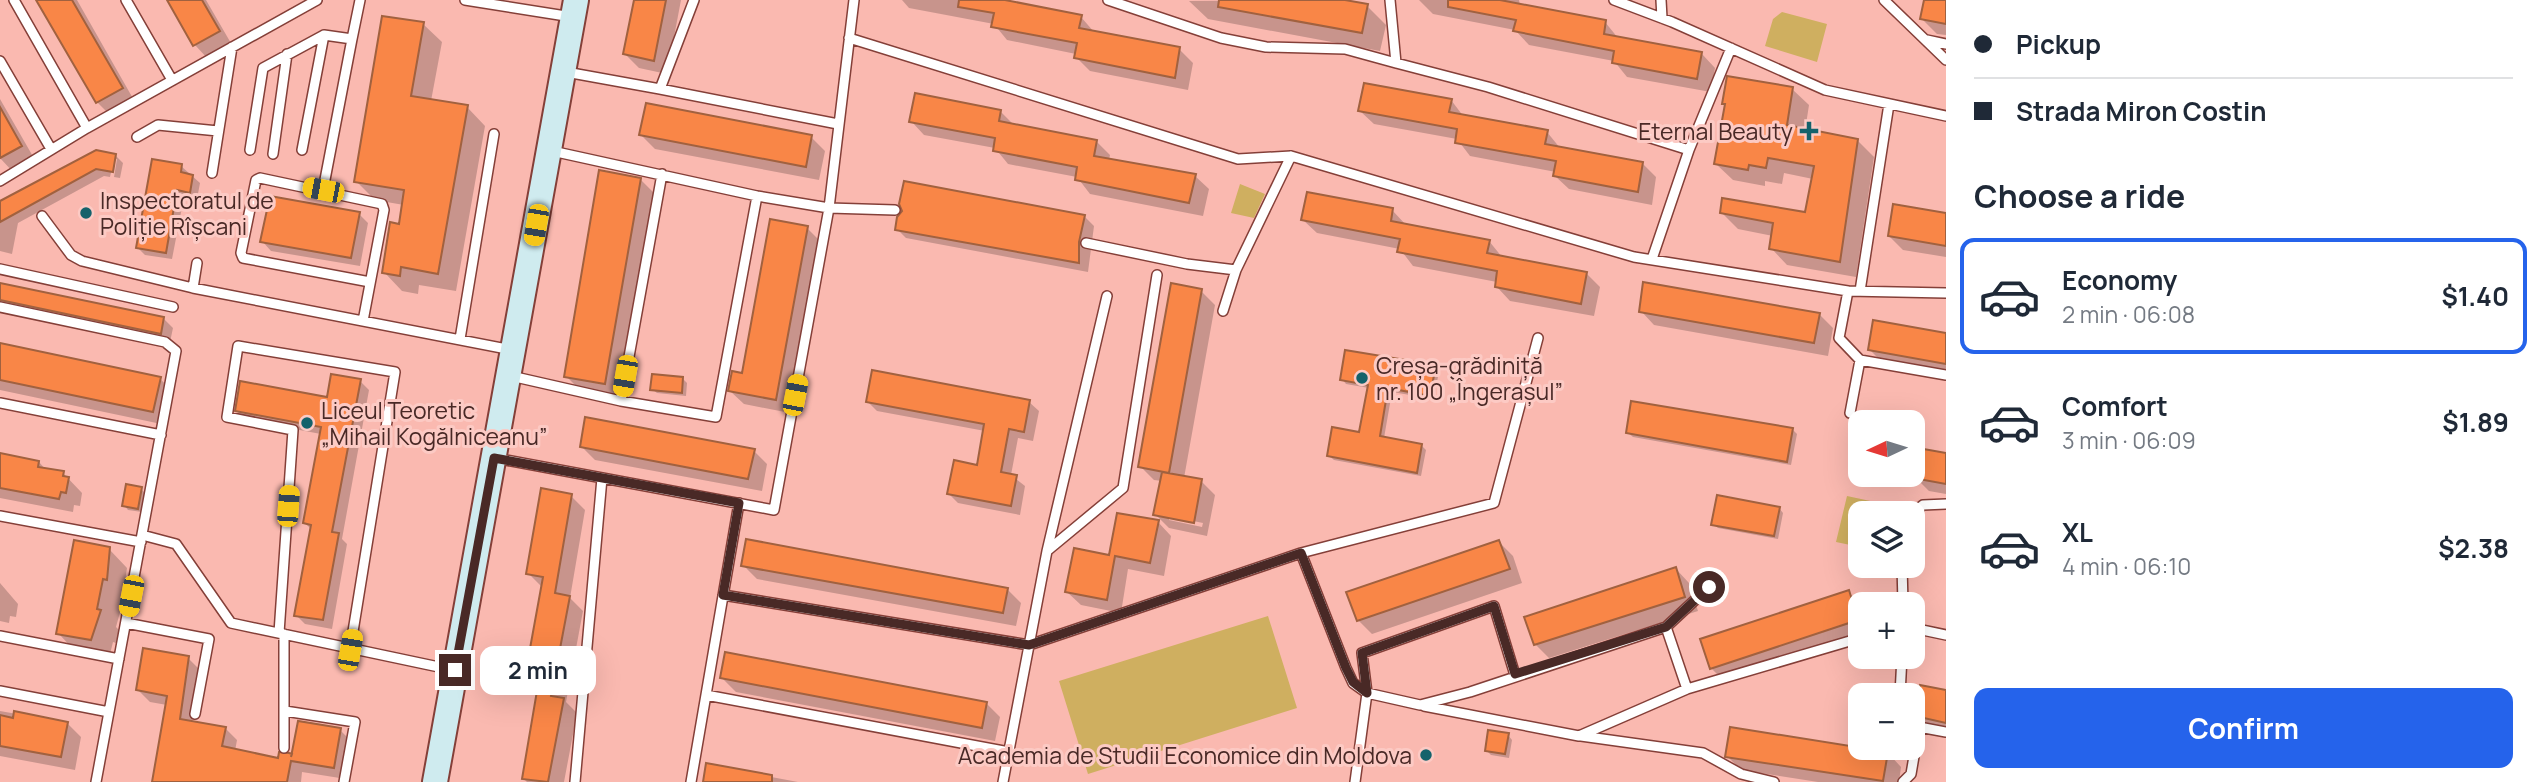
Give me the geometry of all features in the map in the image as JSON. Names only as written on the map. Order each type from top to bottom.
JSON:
[{"type":"street","points":[[439,782],[455,670],[575,9]]},
{"type":"lane","points":[[14,0],[87,128]]},
{"type":"lane","points":[[126,0],[172,80]]},
{"type":"lane","points":[[0,181],[87,128],[317,0]]},
{"type":"lane","points":[[323,190],[360,0]]},
{"type":"lane","points":[[466,0],[575,9]]},
{"type":"lane","points":[[660,89],[694,0]]},
{"type":"lane","points":[[494,458],[774,510],[829,208],[853,0]]},
{"type":"lane","points":[[1108,0],[1221,38],[1266,47],[1345,49],[1488,87],[1689,150]]},
{"type":"lane","points":[[1390,0],[1396,63]]},
{"type":"lane","points":[[1614,0],[1662,18],[1825,90],[1946,116]]},
{"type":"lane","points":[[1661,0],[1662,18]]},
{"type":"lane","points":[[1884,0],[1946,60]]},
{"type":"lane","points":[[250,150],[263,68],[324,34],[352,39]]},
{"type":"lane","points":[[302,150],[324,34]]},
{"type":"lane","points":[[849,38],[1238,159],[1291,156],[1634,257],[1847,291],[1946,293]]},
{"type":"lane","points":[[1927,40],[1946,44]]},
{"type":"lane","points":[[212,173],[232,47]]},
{"type":"lane","points":[[1652,259],[1689,150],[1731,48]]},
{"type":"lane","points":[[273,154],[287,54]]},
{"type":"lane","points":[[0,61],[51,149]]},
{"type":"lane","points":[[564,71],[838,124]]},
{"type":"lane","points":[[1860,291],[1889,104]]},
{"type":"lane","points":[[137,137],[158,125],[218,131]]},
{"type":"lane","points":[[460,340],[494,134]]},
{"type":"lane","points":[[550,150],[757,196],[829,208],[895,210]]},
{"type":"lane","points":[[1223,311],[1236,270],[1291,156]]},
{"type":"lane","points":[[621,401],[662,174]]},
{"type":"lane","points":[[363,321],[384,210],[382,204],[323,190],[256,180],[243,258],[370,282]]},
{"type":"lane","points":[[509,376],[621,401],[716,416],[757,196]]},
{"type":"lane","points":[[42,216],[71,255],[82,261],[193,288],[513,350]]},
{"type":"lane","points":[[1086,243],[1186,264],[1236,270]]},
{"type":"lane","points":[[193,288],[197,263]]},
{"type":"lane","points":[[0,269],[173,307]]},
{"type":"lane","points":[[1046,551],[1123,488],[1157,275]]},
{"type":"lane","points":[[1847,291],[1839,338],[1860,360],[1946,374]]},
{"type":"lane","points":[[1003,782],[1046,551],[1107,296]]},
{"type":"lane","points":[[0,307],[164,342],[176,351],[96,782]]},
{"type":"lane","points":[[723,595],[1029,645],[1301,553],[1494,503],[1538,338]]},
{"type":"lane","points":[[284,748],[282,634],[293,430],[226,416],[238,346],[395,372],[350,650]]},
{"type":"lane","points":[[1851,410],[1860,360]]},
{"type":"lane","points":[[0,402],[161,435]]},
{"type":"lane","points":[[575,782],[602,478]]},
{"type":"lane","points":[[1925,504],[1935,502],[1946,504]]},
{"type":"lane","points":[[691,782],[739,503]]},
{"type":"lane","points":[[0,516],[176,544],[231,623],[455,670]]},
{"type":"lane","points":[[1301,553],[1346,668],[1353,682],[1367,693],[1579,736],[1703,753],[1741,774],[1774,782]]},
{"type":"lane","points":[[1420,705],[1469,692],[1515,674],[1666,627],[1709,587]]},
{"type":"lane","points":[[1355,782],[1367,693],[1362,653],[1494,606],[1515,674]]},
{"type":"lane","points":[[126,623],[209,639],[195,715]]},
{"type":"lane","points":[[1666,627],[1687,690]]},
{"type":"lane","points":[[1925,631],[1946,635]]},
{"type":"lane","points":[[0,636],[119,659]]},
{"type":"lane","points":[[1579,736],[1687,690],[1848,642]]},
{"type":"lane","points":[[0,691],[109,712]]},
{"type":"lane","points":[[706,695],[1009,752]]},
{"type":"lane","points":[[285,711],[355,722],[344,782]]},
{"type":"lane","points":[[1925,727],[1946,732]]},
{"type":"lane","points":[[1903,782],[1911,774],[1912,760]]},
{"type":"shaded area","points":[[1782,12],[1827,24],[1817,62],[1765,46],[1773,19]]},
{"type":"shaded area","points":[[1240,184],[1265,194],[1254,218],[1231,213]]},
{"type":"shaded area","points":[[1847,496],[1870,501],[1848,501],[1848,544],[1836,542]]},
{"type":"shaded area","points":[[1268,616],[1297,708],[1088,774],[1059,681]]},
{"type":"building","points":[[36,0],[72,0],[123,88],[96,103]]},
{"type":"building","points":[[167,0],[202,0],[220,31],[193,46]]},
{"type":"building","points":[[634,0],[666,0],[654,61],[623,54]]},
{"type":"building","points":[[959,0],[1005,0],[1082,15],[1079,28],[1180,47],[1175,78],[1074,58],[1077,43],[991,27],[994,13],[958,7]]},
{"type":"building","points":[[1219,0],[1345,0],[1368,4],[1362,33],[1218,7]]},
{"type":"building","points":[[1448,0],[1500,0],[1606,20],[1604,34],[1702,52],[1697,79],[1612,63],[1614,51],[1513,31],[1516,20],[1448,7]]},
{"type":"building","points":[[1924,0],[1946,0],[1946,24],[1920,19]]},
{"type":"building","points":[[382,16],[424,22],[411,96],[468,105],[438,274],[401,267],[400,276],[382,273],[390,222],[399,224],[404,190],[354,182]]},
{"type":"building","points":[[1727,76],[1793,87],[1787,125],[1858,139],[1840,262],[1769,249],[1773,223],[1720,213],[1722,198],[1805,212],[1814,166],[1768,158],[1766,168],[1749,165],[1748,170],[1714,164],[1725,104],[1722,104]]},
{"type":"building","points":[[1364,83],[1452,99],[1449,112],[1548,130],[1545,144],[1643,162],[1638,192],[1553,176],[1556,161],[1455,143],[1457,129],[1358,111]]},
{"type":"building","points":[[915,93],[1001,110],[999,121],[1097,140],[1094,156],[1196,174],[1189,203],[1075,180],[1077,167],[993,151],[995,138],[909,122]]},
{"type":"building","points":[[646,103],[812,135],[806,167],[639,135]]},
{"type":"building","points":[[0,107],[22,146],[0,158]]},
{"type":"building","points":[[96,150],[116,154],[113,172],[96,169],[0,222],[0,201]]},
{"type":"building","points":[[152,159],[182,164],[181,172],[193,175],[190,193],[177,190],[166,253],[136,248]]},
{"type":"building","points":[[599,170],[641,178],[605,384],[564,377]]},
{"type":"building","points":[[904,181],[1085,215],[1079,242],[1079,263],[895,230],[897,217],[902,211],[899,204]]},
{"type":"building","points":[[1307,192],[1393,208],[1391,221],[1490,240],[1487,253],[1587,272],[1581,304],[1495,287],[1497,271],[1397,252],[1400,239],[1301,220]]},
{"type":"building","points":[[270,196],[360,212],[351,258],[260,242]]},
{"type":"building","points":[[1893,204],[1946,213],[1946,246],[1888,236]]},
{"type":"building","points":[[770,219],[808,226],[776,400],[728,391],[732,371],[742,373]]},
{"type":"building","points":[[1643,282],[1820,313],[1814,343],[1639,312]]},
{"type":"building","points":[[0,283],[164,317],[161,334],[0,300]]},
{"type":"building","points":[[1171,283],[1202,289],[1169,473],[1138,467]]},
{"type":"building","points":[[1873,320],[1946,333],[1946,364],[1868,350]]},
{"type":"building","points":[[0,343],[161,377],[153,412],[0,380]]},
{"type":"building","points":[[1345,350],[1436,365],[1430,396],[1388,388],[1380,436],[1422,444],[1417,473],[1327,456],[1332,427],[1359,432],[1368,385],[1340,380]]},
{"type":"building","points":[[872,370],[1030,400],[1024,432],[1009,429],[1001,472],[1017,475],[1011,506],[947,494],[954,460],[977,465],[984,424],[866,402]]},
{"type":"building","points":[[331,374],[361,379],[332,532],[339,533],[323,620],[294,616],[311,525],[303,523],[321,427],[235,411],[240,381],[327,397]]},
{"type":"building","points":[[652,374],[683,377],[682,393],[650,390]]},
{"type":"building","points":[[1631,401],[1793,428],[1787,462],[1626,433]]},
{"type":"building","points":[[585,417],[755,449],[748,479],[580,447]]},
{"type":"building","points":[[1925,449],[1946,453],[1946,484],[1925,480]]},
{"type":"building","points":[[0,453],[39,461],[38,467],[64,471],[63,476],[69,477],[66,493],[61,492],[59,499],[0,488]]},
{"type":"building","points":[[1162,472],[1202,479],[1194,523],[1153,515]]},
{"type":"building","points":[[126,484],[142,487],[138,509],[122,506]]},
{"type":"building","points":[[541,488],[572,494],[555,593],[570,596],[551,696],[564,698],[548,782],[522,779],[539,679],[525,676],[543,577],[526,574]]},
{"type":"building","points":[[1717,495],[1780,507],[1774,536],[1711,525]]},
{"type":"building","points":[[1117,513],[1159,520],[1150,563],[1115,556],[1107,600],[1065,592],[1074,548],[1109,555]]},
{"type":"building","points":[[746,539],[1008,588],[1003,613],[741,566]]},
{"type":"building","points":[[74,540],[110,547],[107,580],[103,579],[97,609],[101,610],[91,640],[56,634]]},
{"type":"building","points":[[1499,540],[1510,569],[1357,621],[1346,592]]},
{"type":"building","points":[[1676,567],[1685,597],[1534,645],[1524,617]]},
{"type":"building","points":[[1849,590],[1848,623],[1710,669],[1700,639]]},
{"type":"building","points":[[143,648],[189,656],[180,719],[226,727],[222,746],[278,758],[279,752],[292,754],[298,721],[341,728],[334,768],[291,761],[287,782],[152,782],[167,696],[136,690]]},
{"type":"building","points":[[725,652],[987,702],[982,728],[720,678]]},
{"type":"building","points":[[1925,686],[1946,690],[1946,723],[1925,718]]},
{"type":"building","points":[[14,711],[68,722],[61,757],[0,746],[0,715],[13,718]]},
{"type":"building","points":[[1730,727],[1848,746],[1848,760],[1887,760],[1883,781],[1725,757]]},
{"type":"building","points":[[1488,730],[1509,733],[1505,754],[1485,751]]},
{"type":"building","points":[[706,763],[772,775],[772,782],[703,782]]},
{"type":"place","name":"Eternal Beauty","points":[[1809,131]]},
{"type":"place","name":"Inspectoratul de Poliție Rîșcani","points":[[86,213]]},
{"type":"place","name":"Creșa-grădiniță nr. 100 „Îngerașul”","points":[[1362,378]]},
{"type":"place","name":"Liceul Teoretic „Mihail Kogălniceanu”","points":[[307,423]]},
{"type":"place","name":"Academia de Studii Economice din Moldova","points":[[1426,755]]},
{"type":"route","points":[[455,670],[494,458],[739,503],[723,595],[1029,645],[1301,553],[1346,668],[1353,682],[1367,693],[1362,653],[1494,606],[1515,674],[1666,627],[1709,587]]}]
